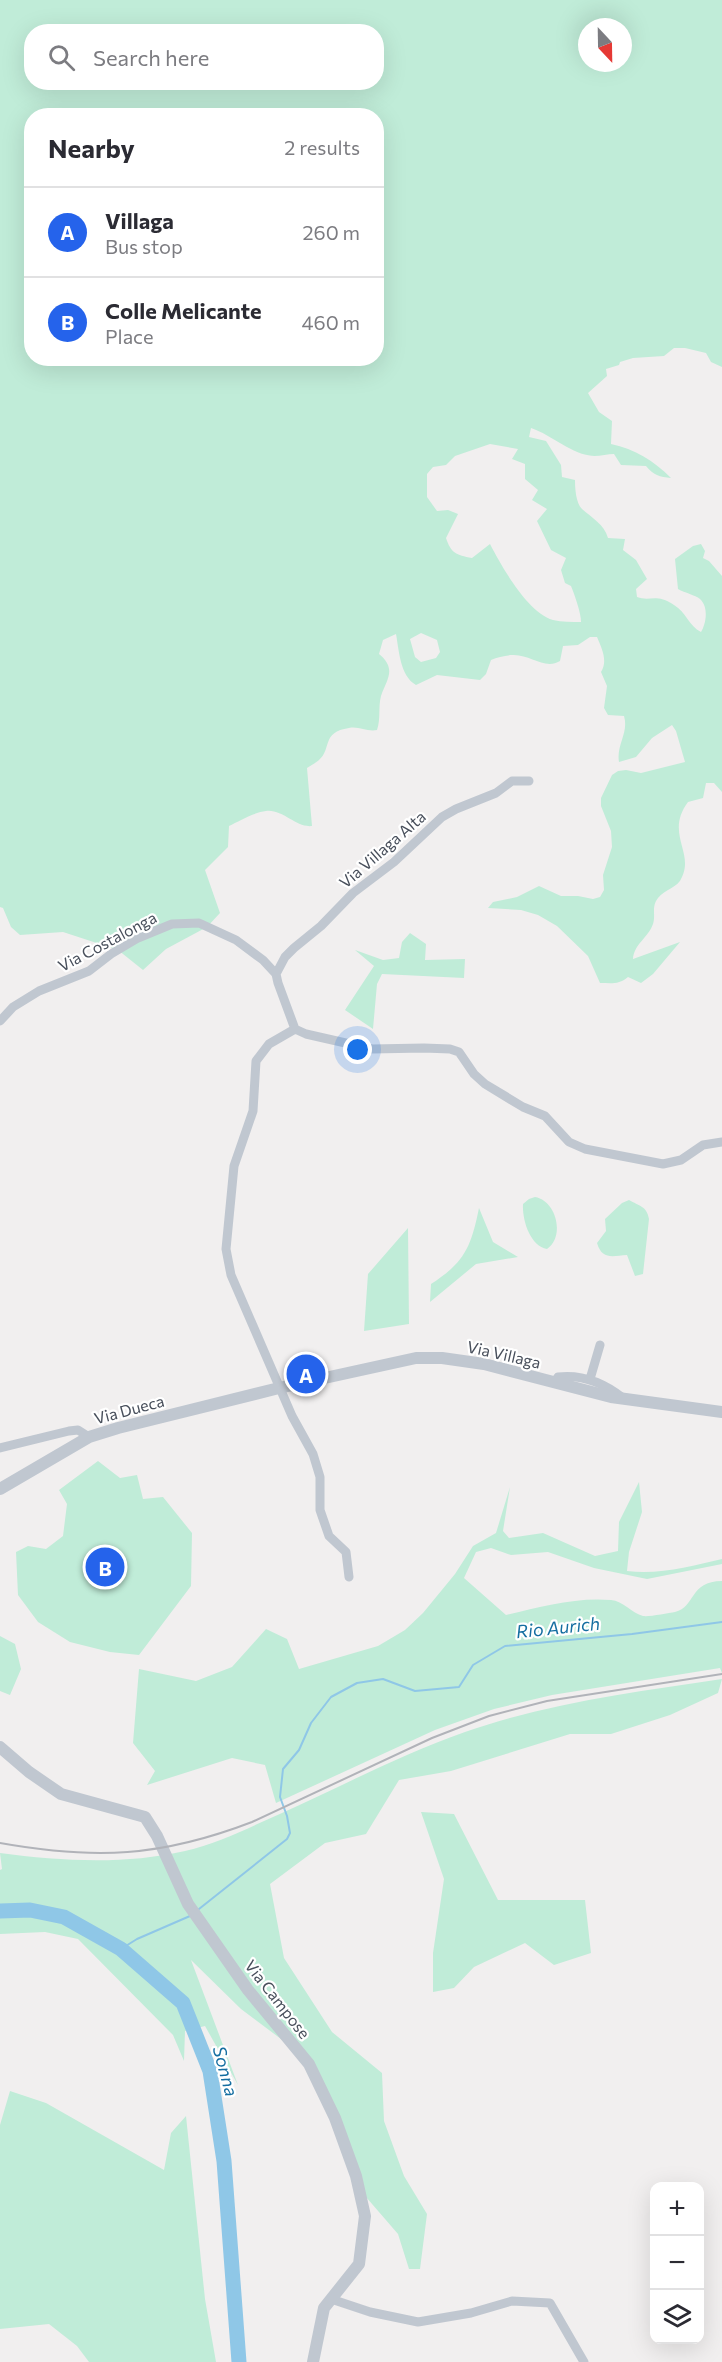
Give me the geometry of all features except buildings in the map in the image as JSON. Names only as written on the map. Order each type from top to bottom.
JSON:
[{"type":"street","name":"Via Villaga Alta","points":[[276,974],[285,957],[294,948],[321,926],[353,893],[394,862],[442,817],[496,793],[512,781],[529,781]]},
{"type":"street","name":"Via Costalonga","points":[[0,1021],[13,1007],[39,991],[89,971],[111,954],[138,938],[172,924],[199,923],[236,940],[263,960],[276,974],[295,1029]]},
{"type":"street","points":[[350,1577],[346,1552],[329,1536],[320,1510],[320,1477],[313,1454],[279,1388],[231,1275],[226,1248],[234,1166],[253,1111],[256,1061],[270,1044],[295,1029],[306,1035],[372,1049],[424,1048],[450,1049],[459,1052],[474,1074],[485,1084],[514,1102],[545,1116],[569,1142],[585,1149],[663,1164],[681,1160],[703,1145],[722,1142]]},
{"type":"street","points":[[590,1379],[600,1345]]},
{"type":"street","name":"Via Villaga","points":[[279,1388],[425,1358],[442,1358],[484,1364],[625,1399],[722,1413]]},
{"type":"street","points":[[554,1383],[558,1377],[590,1379],[610,1388],[625,1399]]},
{"type":"street","name":"Via Dueca","points":[[0,1489],[88,1437],[279,1388]]},
{"type":"street","points":[[0,1448],[69,1431],[78,1430],[88,1437]]},
{"type":"street","name":"Via Campose","points":[[0,1747],[29,1773],[61,1794],[146,1817],[167,1856],[188,1904],[248,1990],[309,2064],[335,2118],[356,2176],[365,2216],[359,2264],[324,2308],[314,2362]]},
{"type":"street","points":[[331,2299],[370,2312],[418,2322],[471,2313],[512,2301],[550,2302],[584,2362]]},
{"type":"green space","points":[[0,0],[722,0],[722,367],[711,362],[706,353],[674,348],[664,356],[633,358],[606,369],[607,376],[588,393],[599,412],[612,421],[611,444],[644,456],[671,478],[657,475],[646,466],[621,465],[614,454],[586,455],[531,428],[529,437],[546,441],[561,465],[562,477],[575,480],[578,503],[601,525],[608,538],[625,539],[623,550],[636,560],[647,579],[636,589],[637,597],[668,601],[682,611],[693,626],[701,632],[705,620],[705,606],[698,598],[678,589],[675,559],[693,546],[701,544],[705,551],[703,558],[709,561],[722,576],[722,792],[714,783],[706,783],[703,798],[688,802],[682,813],[679,833],[685,868],[682,877],[678,884],[656,901],[653,924],[636,949],[633,959],[680,942],[653,974],[641,983],[628,977],[618,982],[600,983],[588,956],[557,926],[538,915],[521,910],[488,908],[493,902],[517,897],[539,886],[561,896],[593,899],[600,897],[604,890],[603,875],[612,847],[611,831],[601,806],[601,798],[612,775],[626,770],[641,773],[685,762],[672,725],[652,738],[636,757],[619,762],[619,750],[625,728],[624,716],[608,715],[604,708],[607,686],[601,672],[604,659],[597,637],[590,637],[578,645],[563,646],[560,661],[554,663],[543,663],[514,655],[505,656],[491,660],[486,674],[480,680],[437,675],[416,685],[403,669],[396,634],[383,640],[379,654],[388,664],[389,674],[381,696],[377,730],[353,728],[334,733],[328,741],[323,756],[307,768],[312,826],[300,824],[272,811],[266,811],[229,826],[228,847],[205,870],[220,913],[207,927],[166,949],[143,970],[118,950],[63,932],[20,935],[11,927],[3,908],[0,907]],"holes":[[[490,444],[518,449],[512,459],[525,464],[525,479],[538,490],[532,500],[547,509],[537,521],[551,550],[566,558],[561,570],[565,583],[573,590],[581,622],[553,620],[534,608],[516,588],[490,544],[472,558],[458,554],[450,547],[446,538],[458,514],[448,510],[437,511],[427,497],[427,474],[433,467],[446,465],[455,456]],[[421,633],[437,640],[440,652],[436,658],[421,662],[415,657],[410,639]]]},
{"type":"green space","points":[[410,933],[426,944],[425,960],[465,959],[464,978],[382,974],[377,984],[373,1029],[345,1010],[374,966],[355,950],[383,960],[399,958],[402,942]]},
{"type":"green space","points":[[535,1197],[549,1205],[556,1220],[556,1236],[547,1249],[541,1247],[532,1238],[524,1217],[523,1204]]},
{"type":"green space","points":[[629,1200],[644,1209],[649,1219],[643,1274],[635,1276],[627,1255],[605,1255],[597,1243],[606,1231],[605,1219],[622,1203]]},
{"type":"green space","points":[[479,1208],[493,1242],[518,1257],[476,1264],[430,1302],[431,1284],[452,1268],[465,1252],[473,1233]]},
{"type":"green space","points":[[408,1228],[409,1324],[364,1331],[368,1274]]},
{"type":"green space","points":[[98,1461],[120,1478],[137,1475],[143,1499],[163,1497],[192,1533],[191,1586],[139,1655],[110,1652],[70,1642],[38,1622],[18,1595],[16,1552],[28,1546],[46,1549],[63,1536],[67,1504],[59,1490]]},
{"type":"green space","points":[[639,1482],[642,1512],[629,1552],[627,1571],[663,1571],[722,1559],[722,1564],[647,1579],[594,1568],[548,1552],[511,1555],[491,1548],[476,1552],[464,1578],[506,1615],[558,1603],[598,1599],[615,1601],[643,1616],[659,1615],[682,1609],[698,1589],[711,1582],[722,1581],[722,1673],[720,1668],[552,1695],[494,1709],[435,1730],[276,1803],[265,1765],[232,1758],[147,1785],[155,1771],[133,1743],[139,1669],[196,1681],[232,1667],[266,1629],[287,1639],[299,1669],[378,1646],[405,1630],[423,1613],[455,1574],[473,1546],[496,1533],[510,1487],[503,1531],[509,1538],[543,1533],[595,1556],[618,1551],[619,1522]]},
{"type":"green space","points":[[0,1636],[15,1644],[21,1669],[10,1695],[0,1691]]},
{"type":"green space","points":[[722,1679],[718,1693],[670,1715],[611,1734],[570,1734],[451,1771],[399,1780],[366,1834],[325,1843],[270,1884],[284,1958],[332,2032],[382,2073],[384,2121],[404,2176],[427,2214],[420,2269],[409,2269],[398,2234],[366,2197],[313,2063],[241,2009],[191,1960],[238,2085],[205,2026],[185,2031],[184,2061],[173,2035],[78,1939],[45,1932],[0,1934],[0,1870],[2,1869],[0,1853],[46,1858],[116,1860],[185,1851],[234,1834],[418,1750],[496,1722],[560,1706]]},
{"type":"green space","points":[[421,1812],[454,1814],[498,1900],[585,1900],[591,1953],[554,1965],[525,1943],[474,1967],[454,1988],[433,1992],[433,1953],[444,1879]]},
{"type":"green space","points":[[10,2091],[46,2103],[164,2170],[171,2133],[186,2116],[205,2299],[216,2362],[89,2362],[77,2346],[49,2324],[0,2329],[0,2125]]},
{"type":"waterway","name":"Rio Aurich","points":[[199,1909],[287,1839],[290,1833],[280,1797],[283,1769],[299,1750],[311,1723],[331,1697],[357,1683],[383,1679],[415,1691],[459,1687],[473,1665],[505,1646],[632,1634],[722,1622]]},
{"type":"waterway","name":"Sonna","points":[[0,1911],[30,1910],[64,1917],[121,1949],[183,2003],[210,2071],[224,2161],[239,2362]]},
{"type":"waterway","name":"Rio Aurich","points":[[121,1949],[137,1939],[190,1916]]},
{"type":"railway","points":[[0,1843],[67,1852],[97,1853],[157,1849],[188,1842],[252,1822],[432,1738],[489,1716],[547,1701],[722,1674]]},
{"type":"place","name":"Villaga","points":[[306,1374]]},
{"type":"place","name":"Colle Melicante","points":[[105,1567]]}]
